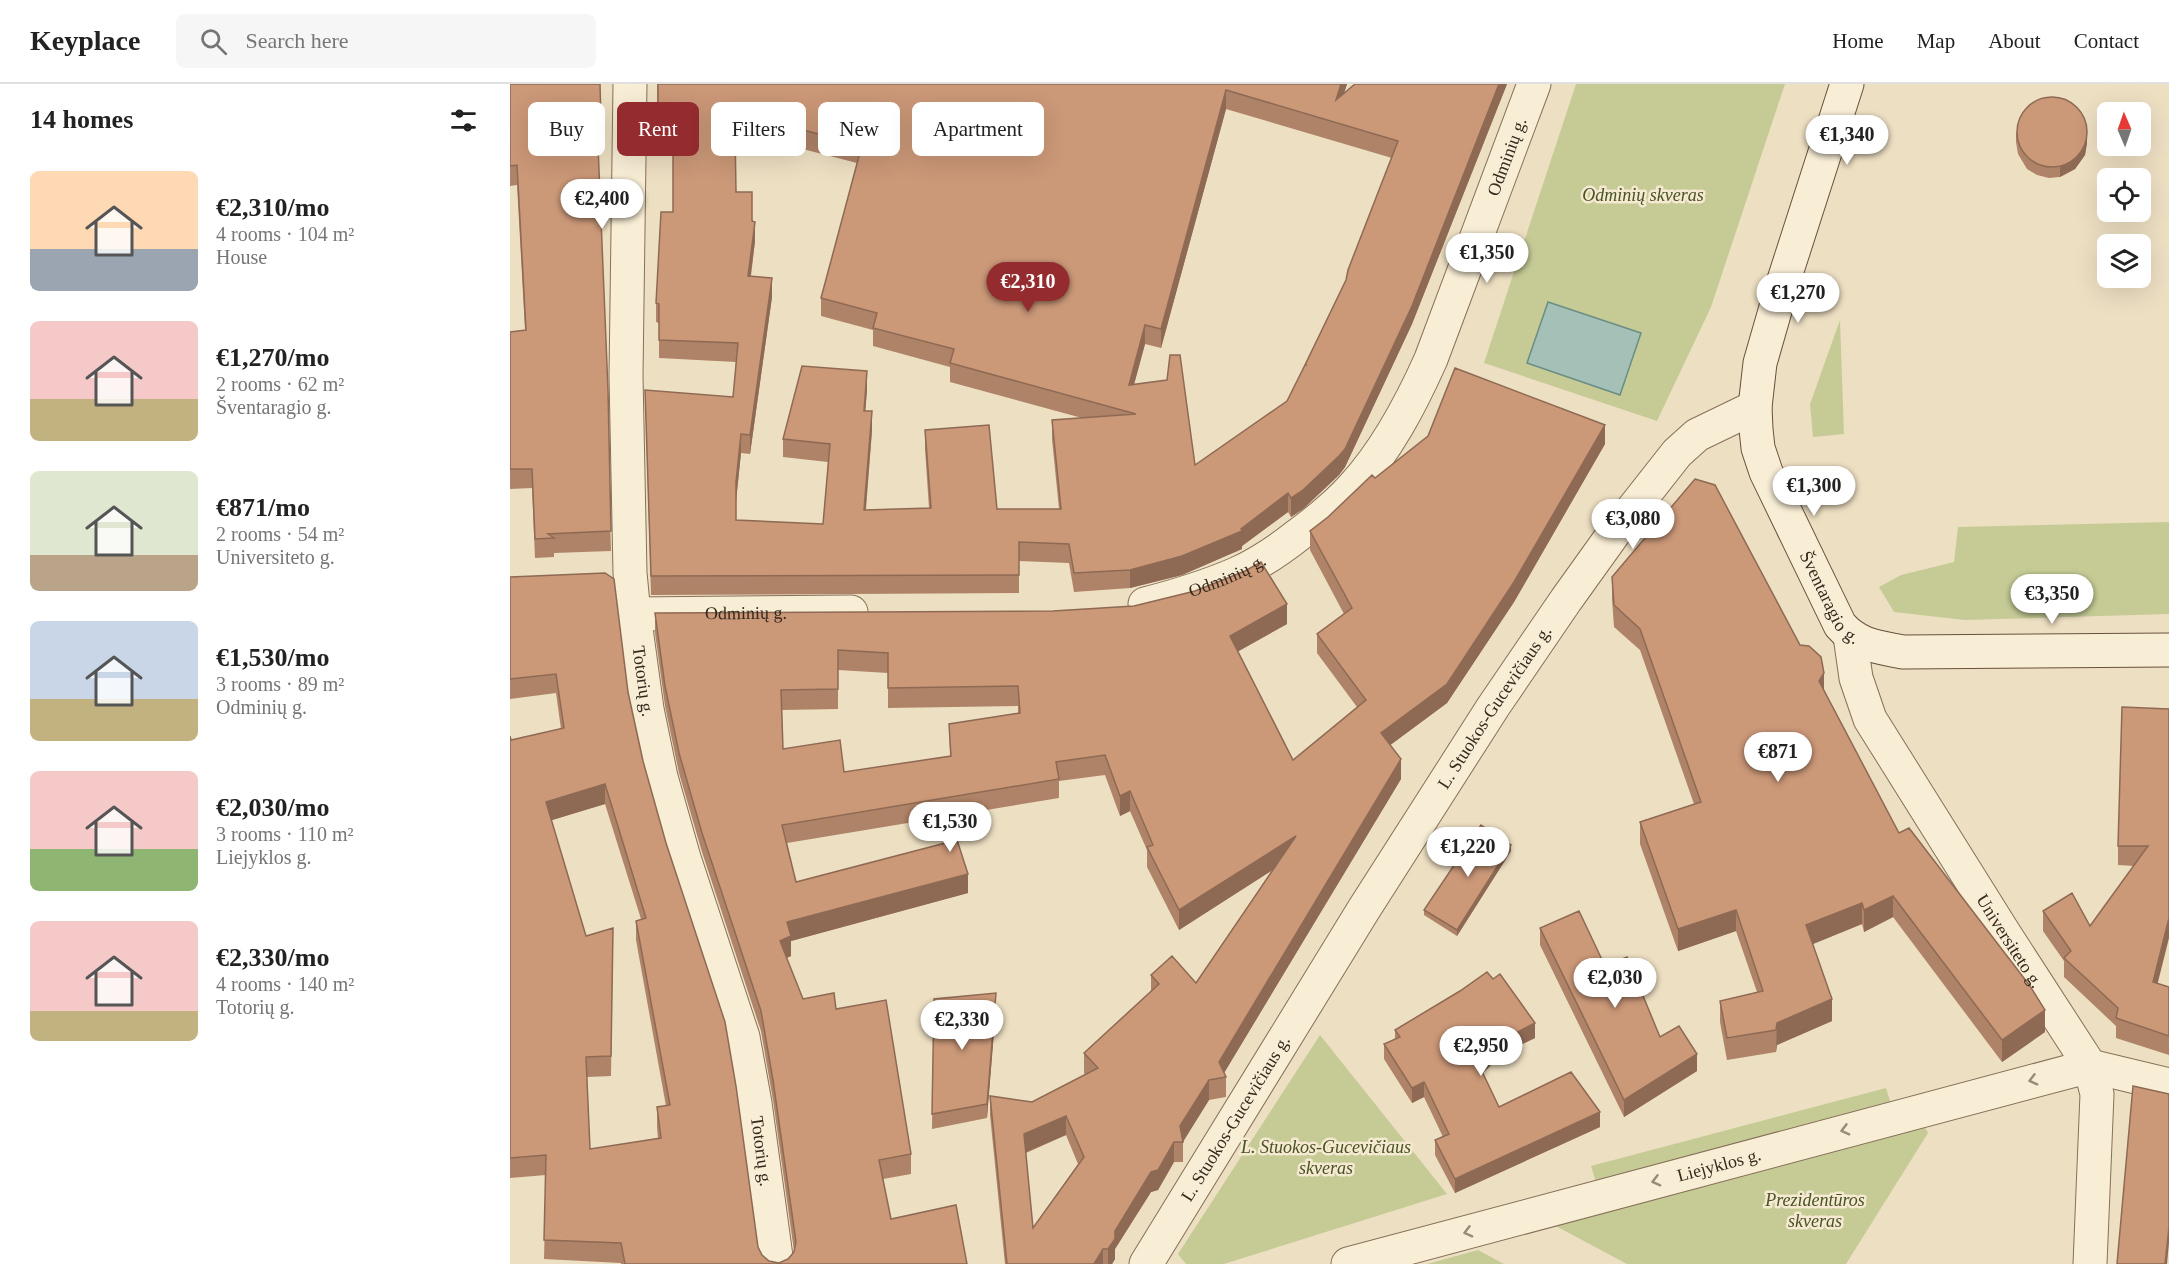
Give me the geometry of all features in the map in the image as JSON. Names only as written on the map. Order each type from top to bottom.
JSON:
[{"type":"street","name":"Totorių g.","points":[[630,84],[626,376],[630,573],[634,614],[647,709],[661,777],[684,858],[743,1037],[755,1103],[777,1264]]},
{"type":"street","name":"Odminių g.","points":[[1110,608],[1133,607],[1188,592],[1238,573],[1279,550],[1315,523],[1353,488],[1379,455],[1420,385],[1534,84]]},
{"type":"street","name":"Šventaragio g.","points":[[1847,84],[1782,284],[1760,363],[1755,407],[1758,448],[1766,472],[1840,625],[1850,636],[1861,642],[1904,652],[2169,650]]},
{"type":"street","name":"L. Stuokos-Gucevičiaus g.","points":[[1146,1264],[1364,909],[1494,707],[1614,533],[1677,453],[1697,435],[1755,407]]},
{"type":"street","points":[[597,575],[630,573]]},
{"type":"street","name":"Odminių g.","points":[[634,614],[876,612]]},
{"type":"street","name":"Universiteto g.","points":[[1850,636],[1856,678],[1870,720],[2090,1066],[2097,1094],[2090,1264]]},
{"type":"street","points":[[2090,1066],[2169,1084]]},
{"type":"street","name":"Liejyklos g.","points":[[1348,1264],[2090,1066]]},
{"type":"green space","name":"Odminių skveras","points":[[1576,84],[1785,84],[1711,307],[1657,421],[1484,363]]},
{"type":"green space","points":[[1840,320],[1844,434],[1813,437],[1810,404]]},
{"type":"green space","points":[[2169,522],[2169,614],[1965,620],[1894,612],[1879,587],[1901,575],[1954,562],[1958,527]]},
{"type":"green space","name":"L. Stuokos-Gucevičiaus skveras","points":[[1320,1035],[1447,1194],[1224,1264],[1186,1264],[1178,1254]]},
{"type":"green space","points":[[1886,1088],[1891,1104],[1596,1182],[1591,1166]]},
{"type":"green space","name":"Prezidentūros skveras","points":[[1924,1125],[1928,1133],[1846,1264],[1627,1264],[1552,1224]]},
{"type":"green space","points":[[1478,1250],[1504,1264],[1427,1264]]},
{"type":"water","points":[[1548,302],[1641,333],[1620,395],[1527,363]]},
{"type":"building","points":[[510,84],[600,84],[600,102],[528,102],[528,156],[598,156],[611,531],[548,534],[554,538],[535,539],[532,469],[510,469],[510,332],[526,330],[517,165],[510,166]]},
{"type":"building","points":[[658,84],[1341,84],[1336,100],[1355,84],[1499,84],[1412,306],[1345,449],[1303,490],[1291,498],[1288,493],[1241,529],[1242,531],[1182,556],[1130,570],[1074,573],[1069,544],[1019,542],[1019,575],[651,576],[645,390],[733,397],[738,343],[659,340],[659,304],[656,303],[661,212],[673,212],[673,156],[699,156],[699,102],[658,102]],"holes":[[[1226,90],[1398,141],[1346,280],[1287,401],[1195,465],[1180,355],[1170,355],[1167,380],[1129,385],[1145,325],[1161,329]],[[711,102],[806,102],[806,131],[818,134],[818,102],[900,102],[900,156],[859,156],[821,298],[877,313],[873,328],[954,349],[950,363],[1136,414],[1052,420],[1061,509],[997,509],[989,425],[925,430],[931,508],[864,510],[872,411],[864,411],[867,371],[802,366],[783,439],[830,444],[823,524],[736,520],[736,482],[741,434],[750,435],[772,278],[748,276],[755,222],[752,221],[752,192],[736,192],[735,156],[711,156]]]},
{"type":"building","points":[[2052,97],[2065,100],[2077,107],[2084,119],[2087,132],[2084,145],[2077,157],[2065,164],[2052,167],[2039,164],[2027,157],[2020,145],[2017,132],[2020,119],[2027,107],[2039,100]]},
{"type":"building","points":[[1455,368],[1605,425],[1514,582],[1447,684],[1381,733],[1401,759],[1219,1062],[1226,1077],[1209,1080],[1180,1126],[1183,1142],[1174,1142],[1158,1170],[1151,1172],[1115,1231],[1115,1239],[1108,1249],[1103,1249],[1094,1264],[1007,1264],[990,1096],[1032,1102],[1098,1068],[1084,1053],[1159,984],[1151,975],[1172,956],[1196,983],[1296,836],[1179,910],[1147,847],[1153,845],[1130,791],[1120,796],[1105,755],[1056,762],[1059,779],[782,825],[796,882],[957,840],[968,874],[787,922],[791,936],[780,941],[803,999],[834,993],[836,1009],[886,1000],[911,1154],[879,1160],[891,1219],[956,1205],[967,1264],[625,1264],[621,1243],[544,1240],[546,1155],[510,1158],[510,736],[511,740],[564,728],[556,674],[510,679],[510,577],[605,573],[614,579],[628,692],[643,761],[666,843],[725,1022],[758,1247],[769,1261],[779,1263],[788,1259],[794,1252],[796,1242],[761,1011],[702,833],[679,753],[665,686],[655,613],[1053,611],[1134,606],[1195,591],[1245,571],[1261,562],[1287,604],[1230,636],[1293,760],[1366,700],[1317,634],[1352,608],[1310,531],[1372,475],[1375,478],[1428,436]],"holes":[[[838,650],[888,653],[888,688],[1018,686],[1020,713],[949,724],[951,756],[844,772],[840,740],[783,749],[781,690],[838,689]],[[605,784],[646,918],[636,921],[670,1105],[657,1107],[661,1138],[590,1149],[586,1057],[611,1056],[613,928],[586,936],[546,802]],[[1066,1116],[1084,1157],[1033,1228],[1024,1134]]]},
{"type":"building","points":[[1695,479],[1715,485],[1800,645],[1809,646],[1821,657],[1824,673],[1819,681],[1899,833],[1909,828],[2030,986],[2045,1010],[2002,1040],[1893,896],[1864,910],[1862,903],[1806,925],[1832,999],[1777,1023],[1776,1030],[1727,1038],[1720,1001],[1763,991],[1736,910],[1678,929],[1640,822],[1701,802],[1640,629],[1614,605],[1612,577]]},
{"type":"building","points":[[2122,707],[2169,709],[2169,918],[2153,982],[2169,987],[2169,1036],[2116,1018],[2118,1008],[2064,958],[2071,951],[2043,911],[2072,893],[2090,926],[2148,846],[2118,846]]},
{"type":"building","points":[[1481,825],[1511,845],[1457,930],[1424,910]]},
{"type":"building","points":[[1579,911],[1605,966],[1627,957],[1660,1037],[1679,1026],[1697,1054],[1624,1100],[1540,928]]},
{"type":"building","points":[[1487,972],[1493,979],[1500,974],[1535,1023],[1502,1040],[1478,1063],[1499,1107],[1571,1072],[1600,1112],[1455,1179],[1435,1140],[1449,1134],[1424,1082],[1412,1088],[1384,1044],[1400,1037],[1395,1030]]},
{"type":"building","points":[[996,993],[987,1104],[932,1114],[934,999]]},
{"type":"building","points":[[2133,1086],[2169,1094],[2169,1227],[2165,1264],[2117,1264]]}]
